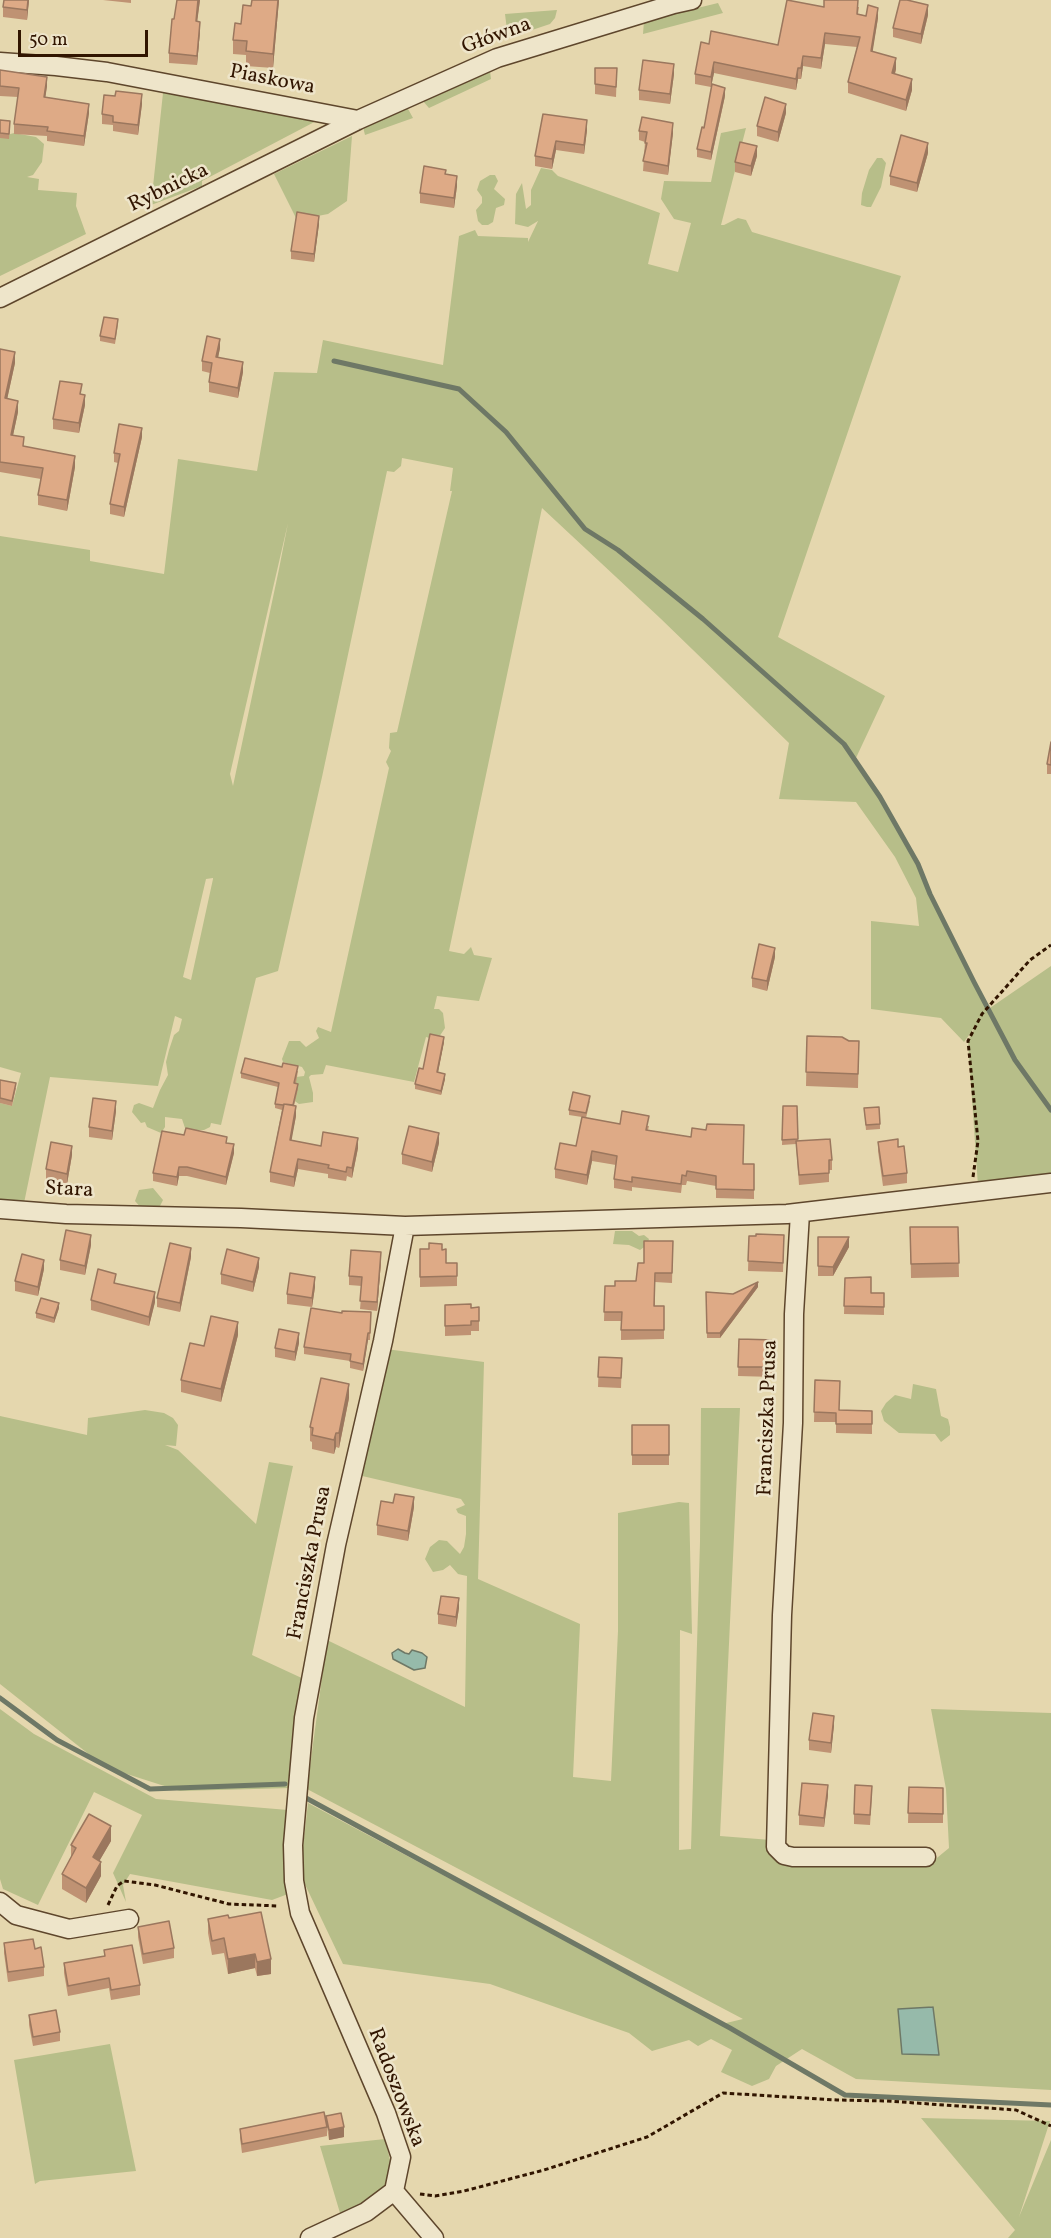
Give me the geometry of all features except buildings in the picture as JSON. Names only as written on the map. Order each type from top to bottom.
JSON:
[{"type":"street","name":"Główna","points":[[358,120],[504,56],[692,0]]},
{"type":"street","name":"Piaskowa","points":[[0,62],[107,72],[358,120]]},
{"type":"street","name":"Rybnicka","points":[[0,297],[358,120]]},
{"type":"street","points":[[405,1227],[800,1213],[1051,1183]]},
{"type":"street","name":"Stara","points":[[0,1209],[136,1217],[241,1218],[405,1227]]},
{"type":"street","name":"Franciszka Prusa","points":[[800,1213],[793,1423],[782,1615],[776,1847],[778,1851],[793,1857],[926,1857]]},
{"type":"street","name":"Franciszka Prusa","points":[[300,1913],[294,1881],[293,1845],[304,1718],[336,1545],[383,1341],[405,1227]]},
{"type":"street","points":[[0,1902],[16,1915],[69,1929],[129,1919]]},
{"type":"street","name":"Radoszowska","points":[[300,1913],[386,2113],[401,2157],[394,2191]]},
{"type":"street","points":[[310,2238],[366,2212],[394,2191],[434,2238]]},
{"type":"path","points":[[970,1194],[978,1141],[968,1041],[982,1014],[1030,960],[1051,945]]},
{"type":"path","points":[[99,1923],[117,1887],[124,1881],[155,1885],[229,1904],[279,1906]]},
{"type":"path","points":[[394,2191],[435,2196],[544,2170],[647,2137],[723,2093],[1016,2110],[1051,2126]]},
{"type":"green space","points":[[718,3],[723,13],[643,34],[644,21]]},
{"type":"green space","points":[[557,10],[550,24],[508,38],[505,14]]},
{"type":"green space","points":[[490,71],[491,79],[429,108],[422,100]]},
{"type":"green space","points":[[163,93],[322,118],[202,181],[202,186],[151,205]]},
{"type":"green space","points":[[407,107],[413,118],[365,135],[363,127]]},
{"type":"green space","points":[[746,128],[721,225],[738,218],[746,220],[752,232],[901,276],[778,637],[885,696],[855,760],[903,837],[987,1010],[1051,966],[1051,1176],[978,1186],[968,1041],[975,1027],[964,1042],[941,1018],[871,1009],[871,921],[919,926],[916,898],[895,857],[856,802],[779,799],[789,743],[542,508],[449,951],[464,954],[471,947],[474,955],[492,958],[479,1001],[437,996],[434,1009],[439,1009],[443,1013],[445,1028],[437,1040],[426,1037],[414,1082],[326,1065],[323,1074],[309,1077],[313,1102],[299,1104],[289,1097],[296,1077],[304,1076],[305,1072],[302,1067],[283,1062],[289,1041],[300,1041],[306,1047],[319,1038],[316,1031],[318,1027],[331,1032],[389,768],[386,762],[391,751],[389,748],[390,733],[397,732],[452,491],[450,491],[453,468],[402,458],[401,466],[394,472],[387,471],[278,971],[256,978],[221,1125],[211,1123],[210,1127],[204,1130],[196,1130],[185,1128],[182,1119],[165,1117],[165,1127],[161,1133],[147,1127],[145,1122],[141,1123],[132,1112],[134,1105],[139,1103],[153,1108],[168,1075],[166,1062],[169,1050],[174,1035],[179,1031],[182,1019],[175,1016],[158,1086],[50,1077],[24,1203],[0,1201],[0,1103],[12,1106],[21,1073],[0,1067],[0,536],[90,550],[90,561],[164,574],[178,459],[257,471],[274,372],[317,373],[323,340],[443,365],[459,236],[475,230],[478,236],[528,238],[528,242],[538,221],[528,227],[515,224],[516,194],[522,183],[526,209],[531,205],[531,190],[541,168],[552,170],[558,176],[660,213],[648,264],[678,272],[691,223],[674,219],[661,199],[664,181],[711,182],[721,133]],"holes":[[[288,523],[279,569],[233,786],[230,774]],[[206,879],[213,879],[191,980],[183,977]]]},
{"type":"green space","points":[[14,133],[36,137],[44,144],[42,162],[33,175],[27,177],[39,179],[38,190],[77,193],[76,206],[86,234],[0,276],[0,137]]},
{"type":"green space","points":[[352,136],[347,201],[328,214],[297,220],[274,174]]},
{"type":"green space","points":[[877,158],[882,158],[886,163],[881,187],[871,207],[867,207],[861,205],[862,193],[869,170]]},
{"type":"green space","points":[[490,175],[495,175],[498,181],[494,189],[505,199],[504,205],[496,208],[493,222],[482,225],[478,221],[476,210],[482,203],[482,197],[477,190],[480,181]]},
{"type":"green space","points":[[153,1188],[163,1200],[159,1208],[143,1210],[135,1201],[139,1190]]},
{"type":"green space","points":[[615,1231],[632,1231],[639,1236],[644,1235],[649,1239],[647,1245],[640,1250],[629,1245],[613,1244]]},
{"type":"green space","points":[[386,1349],[484,1362],[478,1579],[580,1624],[573,1777],[611,1781],[618,1631],[618,1513],[679,1502],[689,1503],[692,1634],[680,1630],[679,1850],[691,1849],[700,1542],[701,1408],[740,1408],[720,1836],[771,1840],[772,1852],[932,1862],[949,1848],[946,1789],[931,1709],[1051,1713],[1051,2090],[856,2079],[802,2049],[776,2066],[769,2079],[752,2086],[721,2072],[732,2050],[711,2039],[698,2046],[689,2040],[652,2051],[629,2033],[490,1984],[343,1964],[300,1874],[308,1803],[722,2024],[743,2019],[307,1789],[327,1640],[465,1707],[467,1576],[458,1574],[450,1565],[443,1570],[433,1572],[425,1559],[430,1547],[439,1540],[447,1541],[460,1554],[464,1547],[466,1516],[458,1513],[456,1509],[465,1505],[461,1499],[358,1475]]},
{"type":"green space","points":[[913,1384],[936,1389],[941,1416],[948,1419],[950,1427],[950,1435],[941,1442],[935,1434],[899,1433],[884,1421],[881,1411],[886,1403],[895,1395],[911,1399]]},
{"type":"green space","points":[[145,1410],[164,1413],[173,1418],[178,1425],[176,1446],[165,1445],[178,1450],[256,1524],[269,1462],[293,1466],[252,1655],[306,1680],[291,1788],[180,1791],[105,1767],[0,1684],[0,1416],[87,1435],[88,1418]]},
{"type":"green space","points":[[0,1709],[34,1734],[156,1799],[288,1810],[288,1894],[272,1900],[130,1874],[123,1885],[126,1902],[113,1873],[142,1815],[94,1792],[38,1905],[3,1889],[0,1879]]},
{"type":"green space","points":[[110,2044],[136,2171],[40,2181],[35,2184],[14,2060]]},
{"type":"green space","points":[[921,2118],[1050,2121],[1019,2217],[1051,2140],[1051,2238],[1008,2238],[1015,2230]]},
{"type":"green space","points":[[385,2139],[395,2181],[394,2191],[340,2213],[320,2146]]},
{"type":"shaded area","points":[[398,1649],[409,1654],[412,1650],[422,1653],[427,1657],[425,1668],[414,1670],[393,1659],[392,1653]]},
{"type":"shaded area","points":[[933,2007],[939,2055],[902,2054],[898,2009]]},
{"type":"waterway","points":[[334,361],[459,389],[506,432],[585,529],[618,550],[703,619],[844,744],[880,797],[918,864],[930,894],[1015,1060],[1051,1110]]},
{"type":"waterway","points":[[0,1698],[57,1740],[150,1789],[285,1784]]},
{"type":"waterway","points":[[306,1798],[730,2028],[845,2095],[1051,2105]]}]
